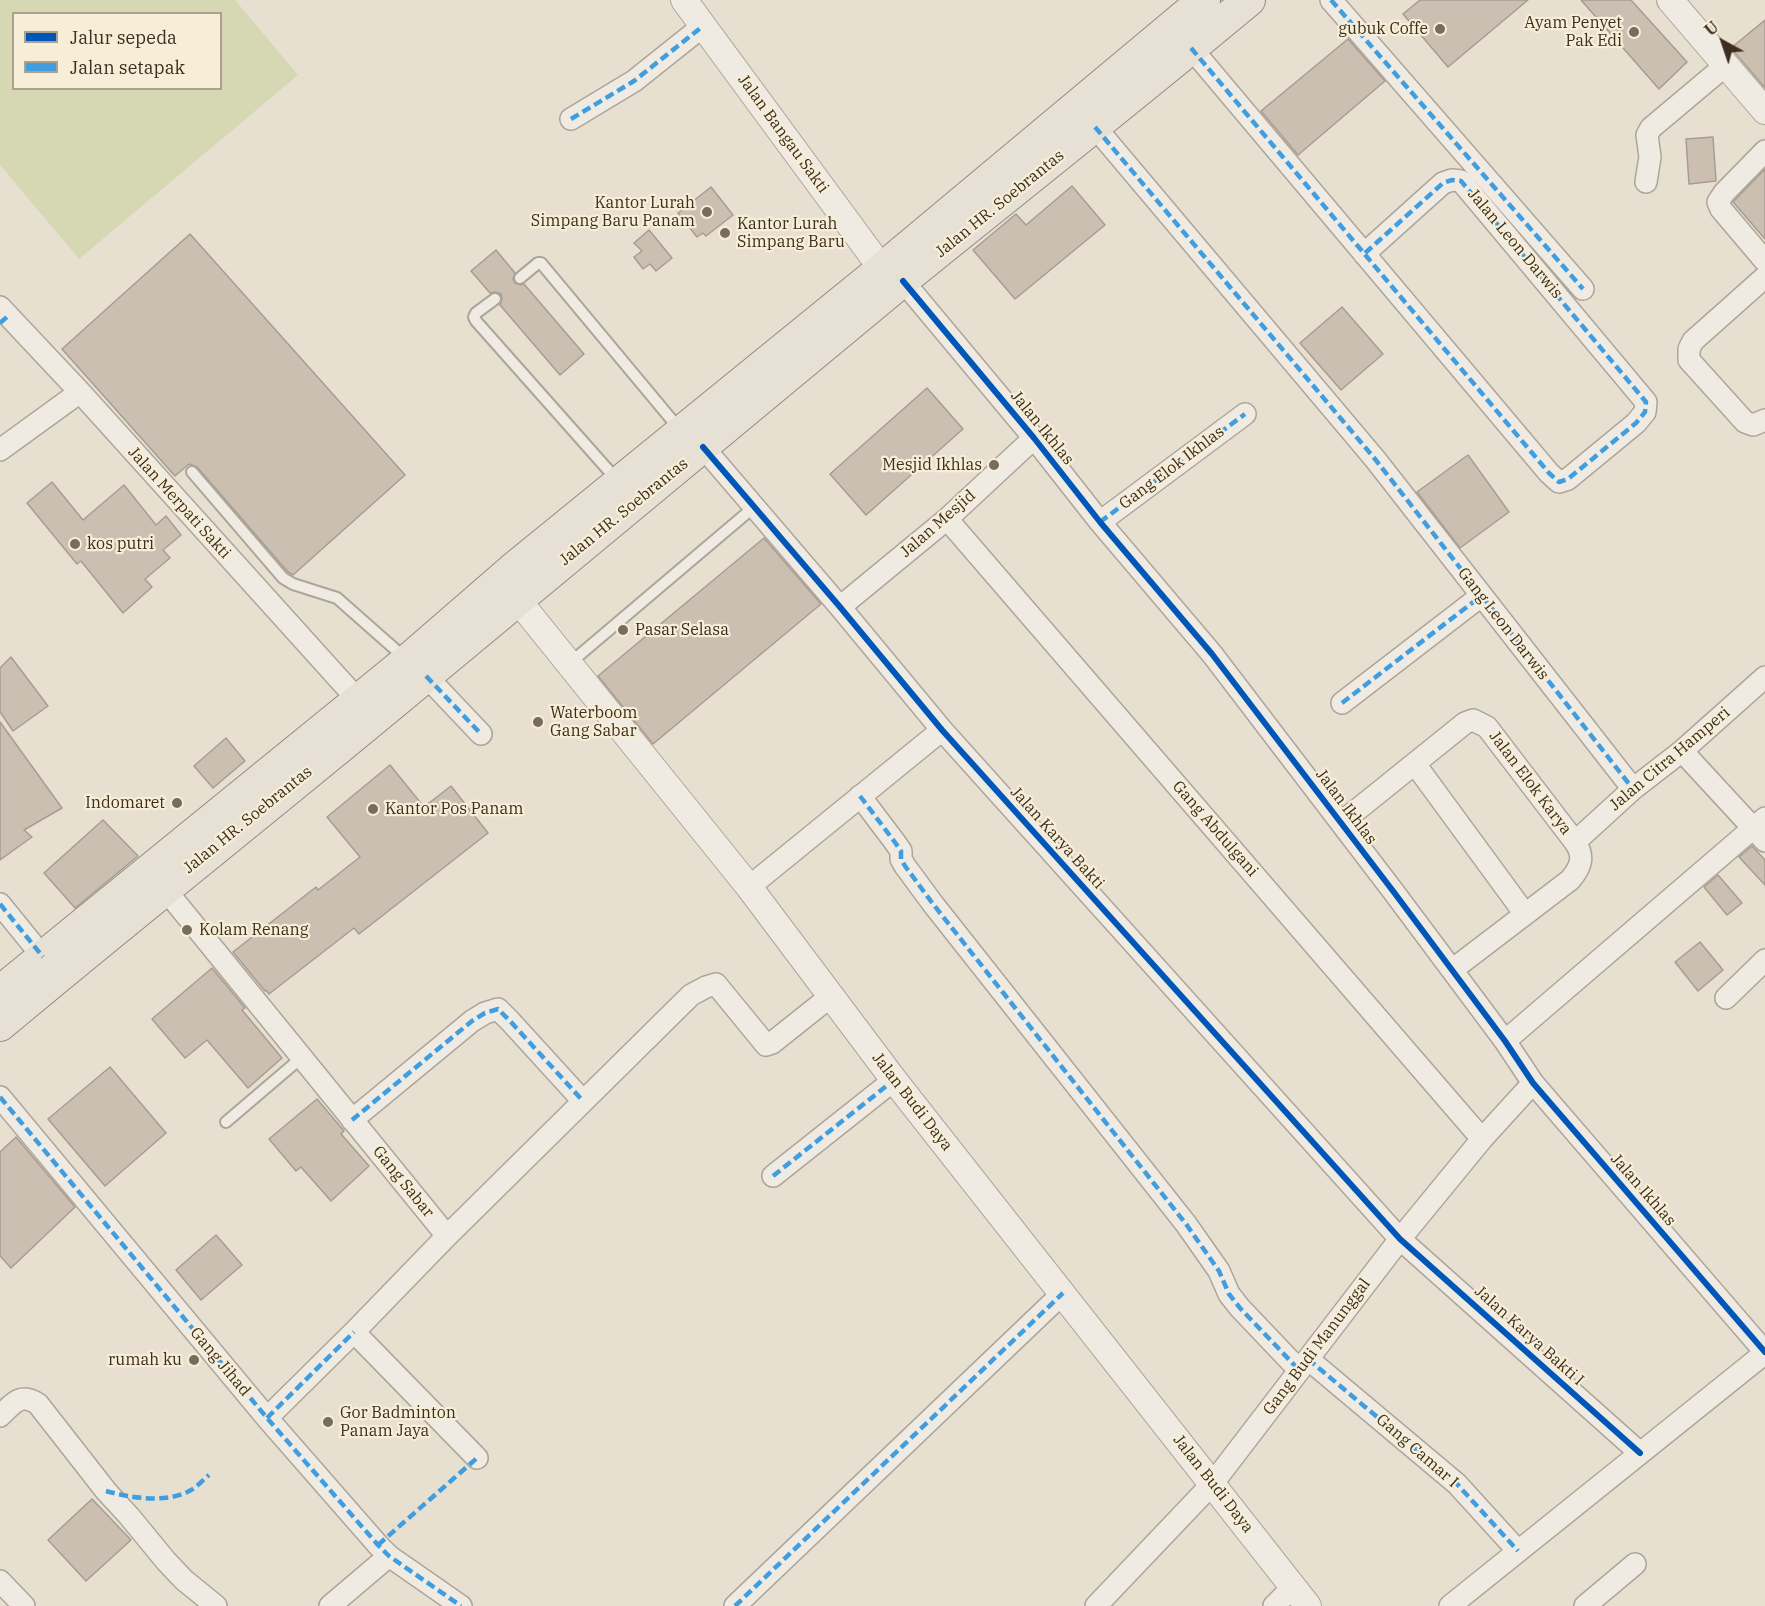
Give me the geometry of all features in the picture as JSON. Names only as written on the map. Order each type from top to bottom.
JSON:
[{"type":"main road","name":"Jalan HR. Soebrantas","points":[[0,1025],[61,953],[358,700],[417,668],[517,599],[692,439],[1049,147],[1204,0]]},
{"type":"main road","name":"Jalan HR. Soebrantas","points":[[1049,147],[1095,127],[1249,0]]},
{"type":"main road","name":"Jalan HR. Soebrantas","points":[[0,992],[164,888],[417,668],[513,569],[619,483],[692,439]]},
{"type":"street","name":"Jalan Bangau Sakti","points":[[684,0],[892,275]]},
{"type":"street","points":[[1331,0],[1583,289]]},
{"type":"street","points":[[1670,0],[1765,111]]},
{"type":"street","points":[[571,119],[634,81],[703,26]]},
{"type":"street","points":[[1191,48],[1364,254]]},
{"type":"street","points":[[1646,182],[1650,157],[1647,135],[1651,128],[1726,65]]},
{"type":"street","name":"Gang Leon Darwis","points":[[1095,127],[1375,459],[1633,789]]},
{"type":"street","points":[[1765,151],[1718,202],[1721,209],[1765,261]]},
{"type":"street","name":"Jalan Leon Darwis","points":[[1452,180],[1461,181],[1646,402],[1646,412],[1636,423],[1568,479],[1559,482],[1364,254],[1443,183],[1452,180]]},
{"type":"street","name":"Jalan Ikhlas","points":[[892,275],[1034,438],[1100,522],[1212,654],[1342,822],[1505,1041],[1533,1083],[1765,1352]]},
{"type":"street","points":[[1765,277],[1693,341],[1689,349],[1689,360],[1745,422],[1753,425],[1765,420]]},
{"type":"street","name":"Jalan Merpati Sakti","points":[[3,315],[80,392],[358,700]]},
{"type":"street","points":[[0,450],[80,392]]},
{"type":"street","name":"Gang Elok Ikhlas","points":[[1100,522],[1245,414]]},
{"type":"street","name":"Jalan Mesjid","points":[[840,607],[947,519],[1034,438]]},
{"type":"street","name":"Jalan Karya Bakti","points":[[692,439],[840,607],[942,730],[1400,1239]]},
{"type":"street","name":"Gang Abdulgani","points":[[947,519],[1482,1139]]},
{"type":"street","points":[[1342,703],[1481,596]]},
{"type":"street","name":"Jalan Budi Daya","points":[[517,599],[749,887],[894,1080],[1301,1597]]},
{"type":"street","points":[[417,668],[481,734]]},
{"type":"street","name":"Jalan Citra Hamperi","points":[[1575,842],[1633,789],[1682,751],[1765,677]]},
{"type":"street","name":"Jalan Elok Karya","points":[[1342,822],[1465,723],[1477,720],[1487,727],[1575,842]]},
{"type":"street","points":[[749,887],[942,730]]},
{"type":"street","points":[[1505,1041],[1761,829],[1682,751]]},
{"type":"street","points":[[1414,764],[1525,914]]},
{"type":"street","name":"Gang Camar I","points":[[860,796],[901,851],[904,866],[1186,1224],[1219,1271],[1229,1294],[1240,1308],[1304,1364],[1457,1484],[1518,1551]]},
{"type":"street","points":[[1452,970],[1570,880],[1581,864],[1581,855],[1575,842]]},
{"type":"street","name":"Gang Sabar","points":[[164,888],[447,1236]]},
{"type":"street","points":[[0,904],[61,953]]},
{"type":"street","points":[[1726,998],[1765,960]]},
{"type":"street","points":[[267,1419],[447,1236],[691,995],[716,984],[766,1045],[772,1043],[831,996]]},
{"type":"street","points":[[352,1120],[472,1022],[484,1013],[498,1010],[583,1101]]},
{"type":"street","points":[[773,1176],[894,1080]]},
{"type":"street","name":"Gang Budi Manunggal","points":[[1096,1606],[1212,1483],[1400,1239],[1482,1139],[1533,1083]]},
{"type":"street","name":"Gang Jihad","points":[[0,1097],[267,1419],[389,1556],[461,1606]]},
{"type":"street","name":"Jalan Karya Bakti I","points":[[1400,1239],[1640,1453]]},
{"type":"street","points":[[735,1606],[1063,1293]]},
{"type":"street","points":[[354,1332],[477,1458]]},
{"type":"street","points":[[1450,1606],[1765,1352]]},
{"type":"street","points":[[0,1416],[20,1399],[30,1398],[38,1404],[106,1491],[166,1561],[184,1580],[216,1606]]},
{"type":"street","points":[[330,1606],[389,1556]]},
{"type":"street","points":[[1585,1606],[1635,1564]]},
{"type":"street","points":[[0,1581],[24,1606]]},
{"type":"street","points":[[1274,1606],[1301,1597]]},
{"type":"lane","points":[[520,278],[541,263],[692,439]]},
{"type":"lane","points":[[495,299],[476,313],[474,317],[476,321],[619,483]]},
{"type":"lane","points":[[192,472],[283,578],[293,584],[337,598],[417,668]]},
{"type":"lane","points":[[570,663],[754,507]]},
{"type":"lane","points":[[226,1122],[301,1058]]},
{"type":"green space","points":[[0,0],[235,0],[298,75],[79,259],[0,165]]},
{"type":"building","points":[[1420,0],[1528,0],[1448,67],[1403,14]]},
{"type":"building","name":"Ayam Penyet Pak Edi","points":[[1581,0],[1631,0],[1687,62],[1659,89]]},
{"type":"building","points":[[1765,20],[1765,88],[1731,48]]},
{"type":"building","points":[[1348,39],[1385,81],[1298,155],[1261,111]]},
{"type":"building","points":[[1713,137],[1716,181],[1689,184],[1686,139]]},
{"type":"building","points":[[1765,169],[1765,239],[1733,202]]},
{"type":"building","points":[[1072,186],[1105,225],[1015,299],[973,250],[1016,214],[1026,225]]},
{"type":"building","name":"Kantor Lurah Simpang Baru Panam","points":[[711,187],[733,215],[706,236],[703,233],[697,237],[678,213]]},
{"type":"building","points":[[649,230],[672,258],[656,271],[650,264],[643,269],[634,257],[642,251],[634,243]]},
{"type":"building","points":[[190,234],[405,475],[293,575],[197,467],[189,464],[175,476],[62,349]]},
{"type":"building","points":[[496,250],[515,273],[513,279],[515,283],[524,284],[584,354],[560,375],[500,305],[501,294],[490,293],[471,271]]},
{"type":"building","points":[[1342,307],[1383,354],[1341,390],[1300,343]]},
{"type":"building","points":[[927,388],[963,429],[866,515],[830,474]]},
{"type":"building","points":[[1468,455],[1509,512],[1460,548],[1417,492]]},
{"type":"building","points":[[52,482],[83,520],[124,485],[156,525],[166,516],[181,535],[163,550],[170,558],[145,579],[152,587],[123,613],[81,561],[77,564],[27,503]]},
{"type":"building","points":[[764,538],[821,604],[653,744],[598,676]]},
{"type":"building","points":[[11,657],[48,706],[13,731],[0,712],[0,668]]},
{"type":"building","points":[[0,722],[62,808],[24,830],[32,837],[0,860]]},
{"type":"building","points":[[226,738],[245,761],[213,788],[194,766]]},
{"type":"building","points":[[390,765],[424,807],[451,786],[488,833],[359,934],[354,928],[269,994],[233,952],[316,887],[318,890],[360,857],[327,817]]},
{"type":"building","points":[[103,820],[138,856],[75,908],[44,873]]},
{"type":"building","points":[[1752,846],[1765,860],[1765,885],[1739,857]]},
{"type":"building","points":[[1718,875],[1742,903],[1727,915],[1704,887]]},
{"type":"building","points":[[1700,942],[1723,970],[1698,991],[1675,962]]},
{"type":"building","points":[[212,968],[245,1008],[242,1010],[282,1058],[248,1088],[207,1040],[185,1058],[152,1019]]},
{"type":"building","points":[[110,1067],[166,1133],[105,1186],[48,1119]]},
{"type":"building","points":[[317,1099],[344,1131],[341,1134],[369,1166],[331,1201],[301,1167],[296,1171],[269,1139]]},
{"type":"building","points":[[16,1137],[75,1207],[11,1268],[0,1256],[0,1152]]},
{"type":"building","points":[[216,1235],[242,1265],[201,1300],[176,1270]]},
{"type":"building","points":[[92,1499],[131,1540],[86,1581],[48,1540]]},
{"type":"marked path","points":[[1331,0],[1583,289]]},
{"type":"marked path","points":[[571,119],[634,81],[703,26]]},
{"type":"marked path","points":[[1191,48],[1549,473],[1559,482],[1568,479],[1636,423],[1645,412],[1646,402],[1461,181],[1452,180],[1443,183],[1364,254]]},
{"type":"marked path","points":[[1095,127],[1375,459],[1633,789]]},
{"type":"marked path","points":[[0,323],[8,316]]},
{"type":"marked path","points":[[1100,522],[1245,414]]},
{"type":"marked path","points":[[1342,703],[1481,596]]},
{"type":"marked path","points":[[426,676],[481,734]]},
{"type":"marked path","points":[[860,796],[901,851],[901,859],[905,866],[933,904],[1186,1224],[1219,1271],[1229,1294],[1299,1370]]},
{"type":"marked path","points":[[0,904],[43,957]]},
{"type":"marked path","points":[[352,1120],[472,1021],[485,1013],[498,1009],[583,1101]]},
{"type":"marked path","points":[[773,1176],[894,1080]]},
{"type":"marked path","points":[[0,1097],[267,1418],[378,1545],[389,1556],[461,1606]]},
{"type":"marked path","points":[[735,1606],[1063,1293]]},
{"type":"marked path","points":[[267,1418],[354,1332]]},
{"type":"marked path","points":[[1308,1359],[1457,1484],[1518,1551]]},
{"type":"marked path","points":[[378,1545],[477,1458]]},
{"type":"marked path","points":[[106,1491],[126,1496],[171,1497],[193,1489],[209,1475]]},
{"type":"cycle path","points":[[903,281],[1034,438],[1100,522],[1212,654],[1393,891],[1505,1041],[1533,1083],[1765,1352]]},
{"type":"cycle path","points":[[703,447],[942,730],[1400,1239],[1640,1453]]},
{"type":"place","name":"gubuk Coffe","points":[[1440,29]]},
{"type":"place","name":"Ayam Penyet Pak Edi","points":[[1634,32]]},
{"type":"place","name":"Kantor Lurah Simpang Baru Panam","points":[[707,212]]},
{"type":"place","name":"Kantor Lurah Simpang Baru","points":[[725,233]]},
{"type":"place","name":"Mesjid Ikhlas","points":[[994,465]]},
{"type":"place","name":"kos putri","points":[[75,544]]},
{"type":"place","name":"Pasar Selasa","points":[[623,630]]},
{"type":"place","name":"Waterboom Gang Sabar","points":[[538,722]]},
{"type":"place","name":"Indomaret","points":[[177,803]]},
{"type":"place","name":"Kantor Pos Panam","points":[[373,809]]},
{"type":"place","name":"Kolam Renang","points":[[187,930]]},
{"type":"place","name":"rumah ku","points":[[194,1360]]},
{"type":"place","name":"Gor Badminton Panam Jaya","points":[[328,1422]]}]
